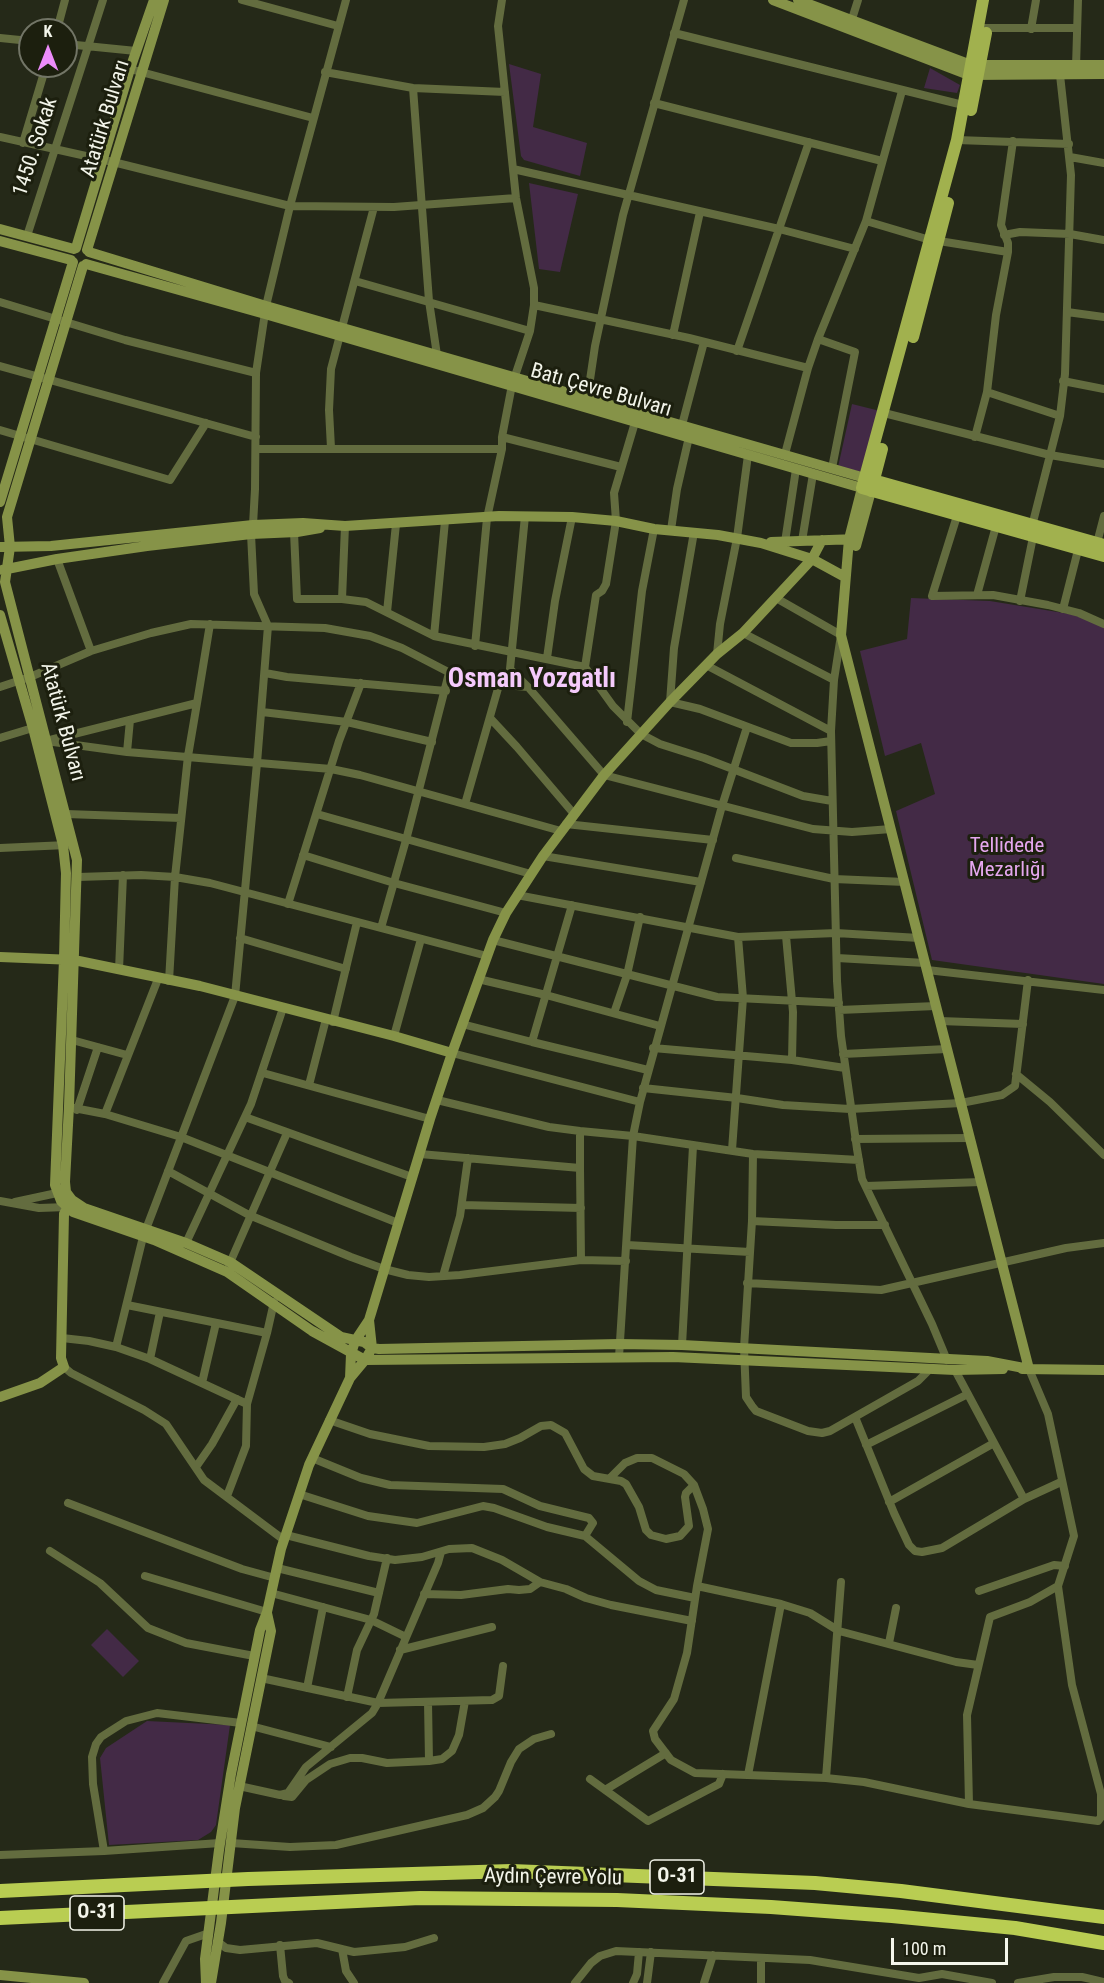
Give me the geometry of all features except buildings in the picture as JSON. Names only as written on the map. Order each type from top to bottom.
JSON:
[{"type":"highway","name":"Aydın Çevre Yolu","points":[[0,1891],[193,1881],[511,1871],[815,1883],[901,1891],[1104,1917]]},
{"type":"highway","name":"Aydın Çevre Yolu","points":[[0,1918],[249,1904],[431,1898],[617,1900],[892,1916],[1015,1928],[1104,1943]]},
{"type":"main road","name":"Atatürk Bulvarı","points":[[136,69],[136,51],[154,0]]},
{"type":"main road","name":"Atatürk Bulvarı","points":[[57,1194],[55,1185],[69,960],[78,876],[25,679],[4,582],[7,517],[26,438],[108,161],[136,69],[164,0]]},
{"type":"main road","points":[[773,0],[975,70],[1059,75],[1104,65]]},
{"type":"main road","points":[[798,0],[852,19],[975,70],[1076,70],[1104,74]]},
{"type":"main road","points":[[983,0],[982,28],[960,140],[845,577],[841,635],[1029,1369]]},
{"type":"main road","points":[[982,28],[992,0]]},
{"type":"main road","points":[[960,140],[963,105],[975,70]]},
{"type":"main road","points":[[0,229],[27,236],[80,256]]},
{"type":"main road","points":[[0,241],[80,256]]},
{"type":"main road","name":"Batı Çevre Bulvarı","points":[[80,256],[586,402],[689,437],[813,474],[868,485],[1033,531],[1078,550],[1104,556]]},
{"type":"main road","name":"Batı Çevre Bulvarı","points":[[341,332],[437,355],[513,381]]},
{"type":"main road","name":"Batı Çevre Bulvarı","points":[[635,417],[682,425],[832,468],[868,485],[957,516],[996,526],[1100,544]]},
{"type":"main road","name":"Atatürk Bulvarı","points":[[1,495],[26,438]]},
{"type":"main road","points":[[3,570],[57,558],[303,522],[345,526],[525,516],[616,521],[654,529],[736,538],[761,543],[812,559],[845,577]]},
{"type":"main road","points":[[5,547],[51,546],[252,530],[294,532],[329,526]]},
{"type":"main road","points":[[761,543],[854,539]]},
{"type":"main road","points":[[350,1378],[351,1354],[355,1341],[369,1320],[452,1053],[493,940],[506,913],[543,856],[604,775],[670,702],[717,654],[743,633],[776,598],[812,559],[822,540]]},
{"type":"main road","name":"Atatürk Bulvarı","points":[[0,615],[25,679]]},
{"type":"main road","name":"Atatürk Bulvarı","points":[[37,726],[46,741],[66,814],[69,845],[66,873],[73,1108],[64,1182],[69,1204]]},
{"type":"main road","points":[[0,957],[69,960],[200,986],[452,1053]]},
{"type":"main road","points":[[57,1194],[69,1204],[229,1267]]},
{"type":"main road","points":[[0,1397],[40,1383],[64,1367],[61,1358],[64,1214],[69,1204]]},
{"type":"main road","points":[[144,1233],[186,1244],[229,1267],[341,1337],[364,1342],[372,1347],[409,1350],[619,1344],[682,1345],[745,1354],[930,1369],[1104,1370]]},
{"type":"main road","points":[[275,1297],[312,1331],[365,1360],[745,1354],[987,1361],[1029,1369]]},
{"type":"main road","points":[[211,1983],[218,1942],[226,1843],[239,1786],[254,1656],[260,1630],[267,1612],[285,1537],[312,1458],[350,1378],[365,1360],[372,1347],[369,1320]]},
{"type":"main road","points":[[206,1983],[205,1959],[209,1933],[246,1725],[261,1678],[271,1631],[267,1612]]},
{"type":"main road","points":[[0,1975],[84,1983]]},
{"type":"street","points":[[60,18],[65,0]]},
{"type":"street","name":"1450. Sokak","points":[[27,236],[103,0]]},
{"type":"street","points":[[242,0],[338,26]]},
{"type":"street","points":[[116,1347],[144,1233],[235,996],[268,626],[254,594],[252,530],[256,449],[256,372],[265,310],[290,206],[346,0]]},
{"type":"street","points":[[475,646],[488,518],[502,449],[502,437],[513,381],[530,331],[534,305],[534,288],[516,198],[498,26],[502,0]]},
{"type":"street","points":[[586,402],[628,196],[684,0]]},
{"type":"street","points":[[852,19],[858,0]]},
{"type":"street","points":[[1031,29],[1036,0]]},
{"type":"street","points":[[1076,70],[1078,0]]},
{"type":"street","points":[[982,28],[1077,28]]},
{"type":"street","points":[[674,33],[963,105]]},
{"type":"street","points":[[0,38],[18,40]]},
{"type":"street","points":[[78,45],[136,51]]},
{"type":"street","points":[[136,69],[313,118]]},
{"type":"street","points":[[325,72],[413,88],[505,92]]},
{"type":"street","points":[[1020,601],[1033,531],[1060,416],[1063,381],[1071,175],[1059,75]]},
{"type":"street","points":[[23,143],[42,78]]},
{"type":"street","points":[[413,88],[420,205],[429,301],[437,355]]},
{"type":"street","points":[[785,454],[818,339],[866,221],[902,91]]},
{"type":"street","points":[[654,103],[882,161]]},
{"type":"street","points":[[0,137],[290,206],[374,207],[516,198]]},
{"type":"street","points":[[960,140],[1069,144]]},
{"type":"street","points":[[975,437],[987,392],[996,315],[1008,252],[1001,225],[1013,141]]},
{"type":"street","points":[[737,351],[809,142]]},
{"type":"street","points":[[1070,157],[1104,164]]},
{"type":"street","points":[[513,169],[779,229],[855,249]]},
{"type":"street","points":[[330,448],[331,369],[374,207]]},
{"type":"street","points":[[673,335],[700,212]]},
{"type":"street","points":[[866,221],[935,241],[1008,252]]},
{"type":"street","points":[[1004,235],[1020,232],[1070,234],[1104,240]]},
{"type":"street","points":[[355,281],[530,331]]},
{"type":"street","points":[[0,302],[125,340],[256,372]]},
{"type":"street","points":[[534,305],[704,342],[808,368]]},
{"type":"street","points":[[1067,312],[1104,317]]},
{"type":"street","points":[[818,339],[855,352],[832,468]]},
{"type":"street","points":[[670,530],[689,437],[682,425],[704,342]]},
{"type":"street","points":[[0,366],[256,437]]},
{"type":"street","points":[[1063,381],[1104,389]]},
{"type":"street","points":[[987,392],[1060,416]]},
{"type":"street","points":[[888,414],[1050,455],[1104,464]]},
{"type":"street","points":[[585,667],[596,595],[606,584],[616,521],[614,493],[635,417]]},
{"type":"street","points":[[0,430],[170,480],[206,423]]},
{"type":"street","points":[[502,437],[621,467]]},
{"type":"street","points":[[256,449],[502,449]]},
{"type":"street","points":[[717,654],[748,455]]},
{"type":"street","points":[[785,542],[796,469]]},
{"type":"street","points":[[802,541],[813,474]]},
{"type":"street","points":[[525,516],[510,669],[604,775],[813,829],[852,832],[891,829]]},
{"type":"street","points":[[957,516],[932,596],[993,595],[1048,605],[1078,613],[1104,624]]},
{"type":"street","points":[[1100,544],[1104,516]]},
{"type":"street","points":[[547,658],[555,601],[572,517]]},
{"type":"street","points":[[434,636],[445,521]]},
{"type":"street","points":[[387,612],[396,524]]},
{"type":"street","points":[[342,599],[345,526]]},
{"type":"street","points":[[978,595],[996,526]]},
{"type":"street","points":[[627,722],[642,591],[654,529]]},
{"type":"street","points":[[294,532],[297,599],[342,599],[366,602],[434,636],[585,667],[627,722],[641,734],[660,744],[802,796],[832,801]]},
{"type":"street","points":[[694,532],[674,648],[670,702],[700,709],[791,743],[831,741]]},
{"type":"street","points":[[1063,609],[1078,550]]},
{"type":"street","points":[[57,558],[91,651]]},
{"type":"street","points":[[776,598],[841,635],[834,680],[831,730],[832,801],[839,1006],[850,1109],[866,1186],[947,1360]]},
{"type":"street","points":[[0,687],[91,651],[151,633],[191,624],[210,624],[325,628],[370,636],[402,648],[456,676],[499,685],[528,687]]},
{"type":"street","points":[[105,1114],[127,1055],[164,980],[188,756],[210,624]]},
{"type":"street","points":[[743,633],[834,680]]},
{"type":"street","points":[[706,665],[831,730]]},
{"type":"street","points":[[265,673],[446,690]]},
{"type":"street","points":[[381,928],[449,673]]},
{"type":"street","points":[[288,904],[361,683]]},
{"type":"street","points":[[465,804],[499,685]]},
{"type":"street","points":[[46,741],[197,704]]},
{"type":"street","points":[[262,712],[347,722],[432,742]]},
{"type":"street","points":[[490,718],[574,814]]},
{"type":"street","points":[[127,752],[130,720]]},
{"type":"street","points":[[0,738],[37,726]]},
{"type":"street","points":[[619,1357],[633,1136],[653,1048],[747,726]]},
{"type":"street","points":[[46,741],[127,752],[331,770],[360,775],[465,804],[564,827],[713,840]]},
{"type":"street","points":[[66,814],[181,818]]},
{"type":"street","points":[[317,814],[531,874]]},
{"type":"street","points":[[0,848],[69,845]]},
{"type":"street","points":[[303,855],[394,883],[506,913]]},
{"type":"street","points":[[543,856],[701,882]]},
{"type":"street","points":[[736,858],[834,879],[905,882]]},
{"type":"street","points":[[119,970],[123,875]]},
{"type":"street","points":[[78,876],[175,877],[210,883],[487,956]]},
{"type":"street","points":[[517,894],[738,937],[836,933],[919,938]]},
{"type":"street","points":[[532,1042],[572,905]]},
{"type":"street","points":[[614,1013],[627,975],[640,917]]},
{"type":"street","points":[[309,1085],[346,969],[357,922]]},
{"type":"street","points":[[786,936],[791,1000],[792,1060]]},
{"type":"street","points":[[732,1150],[743,998],[738,937]]},
{"type":"street","points":[[240,938],[346,969]]},
{"type":"street","points":[[394,1036],[421,939]]},
{"type":"street","points":[[493,940],[717,997],[791,1000],[839,1006],[936,1006]]},
{"type":"street","points":[[837,958],[926,966],[1104,990]]},
{"type":"street","points":[[478,979],[660,1026]]},
{"type":"street","points":[[643,1088],[783,1105],[850,1109],[961,1103],[1002,1095],[1015,1086],[1028,980]]},
{"type":"street","points":[[186,1244],[245,1117],[263,1073],[283,1008]]},
{"type":"street","points":[[940,1021],[1023,1024]]},
{"type":"street","points":[[462,1024],[648,1070]]},
{"type":"street","points":[[72,1040],[127,1055]]},
{"type":"street","points":[[98,1047],[73,1108],[105,1114],[181,1137],[398,1223]]},
{"type":"street","points":[[653,1048],[792,1060],[845,1068]]},
{"type":"street","points":[[843,1054],[947,1049]]},
{"type":"street","points":[[452,1053],[640,1102]]},
{"type":"street","points":[[263,1073],[430,1119]]},
{"type":"street","points":[[1017,1074],[1050,1102],[1104,1155]]},
{"type":"street","points":[[437,1100],[549,1127],[633,1136],[753,1154],[859,1160]]},
{"type":"street","points":[[245,1117],[412,1177]]},
{"type":"street","points":[[580,1131],[581,1260]]},
{"type":"street","points":[[229,1267],[249,1215],[287,1133]]},
{"type":"street","points":[[855,1139],[970,1138]]},
{"type":"street","points":[[682,1345],[693,1146]]},
{"type":"street","points":[[420,1154],[580,1168]]},
{"type":"street","points":[[753,1154],[745,1354],[747,1397],[756,1411],[808,1431],[822,1433],[830,1431],[918,1381],[930,1369]]},
{"type":"street","points":[[443,1276],[462,1205],[468,1158]]},
{"type":"street","points":[[168,1171],[249,1215],[384,1269],[422,1277],[581,1260],[626,1261]]},
{"type":"street","points":[[866,1186],[981,1182]]},
{"type":"street","points":[[10,1203],[57,1194]]},
{"type":"street","points":[[0,1201],[39,1208],[69,1204]]},
{"type":"street","points":[[462,1205],[581,1208]]},
{"type":"street","points":[[752,1221],[885,1225]]},
{"type":"street","points":[[747,1283],[881,1290],[1066,1248],[1104,1243]]},
{"type":"street","points":[[627,1245],[750,1252]]},
{"type":"street","points":[[227,1496],[246,1446],[247,1404],[275,1297]]},
{"type":"street","points":[[127,1305],[267,1333]]},
{"type":"street","points":[[150,1359],[160,1312]]},
{"type":"street","points":[[202,1383],[216,1323]]},
{"type":"street","points":[[62,1338],[116,1347],[150,1359],[247,1404]]},
{"type":"street","points":[[64,1367],[71,1373],[144,1410],[166,1424],[204,1480],[285,1537],[387,1558],[422,1557],[472,1548],[502,1560],[540,1582],[566,1589],[586,1598],[692,1621]]},
{"type":"street","points":[[610,1479],[625,1463],[637,1458],[652,1458],[684,1474],[694,1485],[708,1529],[687,1653],[674,1699],[653,1731],[655,1739],[671,1760],[694,1773],[826,1778],[864,1782],[969,1804],[1098,1821],[1101,1817],[1101,1794],[1072,1685],[1058,1586],[1074,1536],[1048,1414],[1029,1369]]},
{"type":"street","points":[[955,1370],[1024,1499]]},
{"type":"street","points":[[866,1445],[968,1394]]},
{"type":"street","points":[[196,1467],[212,1444],[237,1399]]},
{"type":"street","points":[[855,1417],[889,1502],[909,1545],[915,1551],[942,1548],[1024,1499],[1061,1482]]},
{"type":"street","points":[[329,1420],[370,1434],[440,1446],[484,1447],[505,1444],[541,1426],[551,1425],[565,1433],[584,1469],[593,1476],[626,1484],[639,1507],[646,1530],[651,1535],[666,1539],[680,1536],[689,1526],[685,1497],[694,1485]]},
{"type":"street","points":[[889,1502],[994,1443]]},
{"type":"street","points":[[312,1458],[361,1478],[390,1485],[504,1489],[540,1506],[589,1518],[593,1523],[585,1536]]},
{"type":"street","points":[[299,1494],[368,1516],[417,1523],[483,1506],[547,1527],[585,1536],[639,1581],[656,1590],[695,1598]]},
{"type":"street","points":[[68,1503],[242,1569],[276,1573],[379,1593]]},
{"type":"street","points":[[50,1551],[100,1583],[148,1628],[186,1643],[254,1656]]},
{"type":"street","points":[[280,1795],[288,1793],[306,1767],[366,1719],[378,1703],[441,1552]]},
{"type":"street","points":[[347,1697],[357,1650],[371,1620],[387,1558]]},
{"type":"street","points":[[979,1591],[1054,1565],[1065,1566]]},
{"type":"street","points":[[145,1576],[267,1612]]},
{"type":"street","points":[[424,1594],[461,1595],[508,1589],[519,1590],[530,1588],[540,1582]]},
{"type":"street","points":[[826,1778],[841,1582]]},
{"type":"street","points":[[697,1586],[781,1604],[810,1613],[839,1631],[956,1662],[978,1665]]},
{"type":"street","points":[[969,1804],[967,1715],[990,1617],[1030,1602],[1058,1586]]},
{"type":"street","points":[[272,1593],[371,1620],[406,1636]]},
{"type":"street","points":[[748,1775],[781,1604]]},
{"type":"street","points":[[307,1688],[323,1607]]},
{"type":"street","points":[[889,1643],[896,1608]]},
{"type":"street","points":[[400,1650],[492,1627]]},
{"type":"street","points":[[261,1678],[378,1703],[492,1700],[499,1696],[503,1666]]},
{"type":"street","points":[[239,1786],[292,1797],[306,1780],[330,1764],[350,1758],[387,1763],[442,1759],[453,1751],[459,1735],[465,1701]]},
{"type":"street","points":[[428,1702],[429,1761]]},
{"type":"street","points":[[104,1851],[93,1784],[92,1757],[101,1737],[126,1721],[157,1713],[246,1725],[332,1747]]},
{"type":"street","points":[[0,1855],[226,1843],[290,1847],[336,1845],[467,1815],[483,1808],[499,1791],[519,1749],[534,1739],[551,1734]]},
{"type":"street","points":[[605,1790],[666,1753]]},
{"type":"street","points":[[590,1779],[648,1821],[720,1784],[723,1774]]},
{"type":"street","points":[[163,1983],[186,1941],[209,1933]]},
{"type":"street","points":[[218,1942],[226,1948],[240,1950],[317,1943],[354,1952],[405,1947],[434,1938]]},
{"type":"street","points":[[280,1945],[285,1981],[289,1983]]},
{"type":"street","points":[[342,1949],[346,1971],[354,1983]]},
{"type":"street","points":[[575,1983],[591,1963],[600,1956],[616,1951],[810,1960],[919,1981],[942,1974],[992,1983]]},
{"type":"street","points":[[633,1983],[637,1974],[639,1952]]},
{"type":"street","points":[[647,1983],[651,1952]]},
{"type":"street","points":[[704,1983],[713,1955]]},
{"type":"street","points":[[761,1958],[761,1983]]},
{"type":"street","points":[[1018,1983],[1054,1977],[1082,1977],[1104,1982]]},
{"type":"green space","points":[[509,64],[541,74],[533,127],[587,143],[580,176],[524,160],[521,156]]},
{"type":"green space","points":[[930,68],[960,85],[957,93],[924,88]]},
{"type":"green space","points":[[529,183],[578,194],[560,272],[539,269]]},
{"type":"green space","points":[[852,404],[880,411],[866,473],[838,467]]},
{"type":"green space","name":"Tellidede Mezarlığı","points":[[911,598],[990,601],[1076,615],[1104,627],[1104,984],[932,960],[896,811],[935,794],[921,743],[885,756],[860,651],[907,639]]},
{"type":"green space","points":[[107,1629],[139,1661],[123,1677],[91,1645]]},
{"type":"green space","points":[[147,1721],[230,1725],[216,1825],[211,1832],[198,1840],[109,1845],[100,1758],[106,1748]]},
{"type":"district","name":"Osman Yozgatlı","points":[[532,680]]}]
